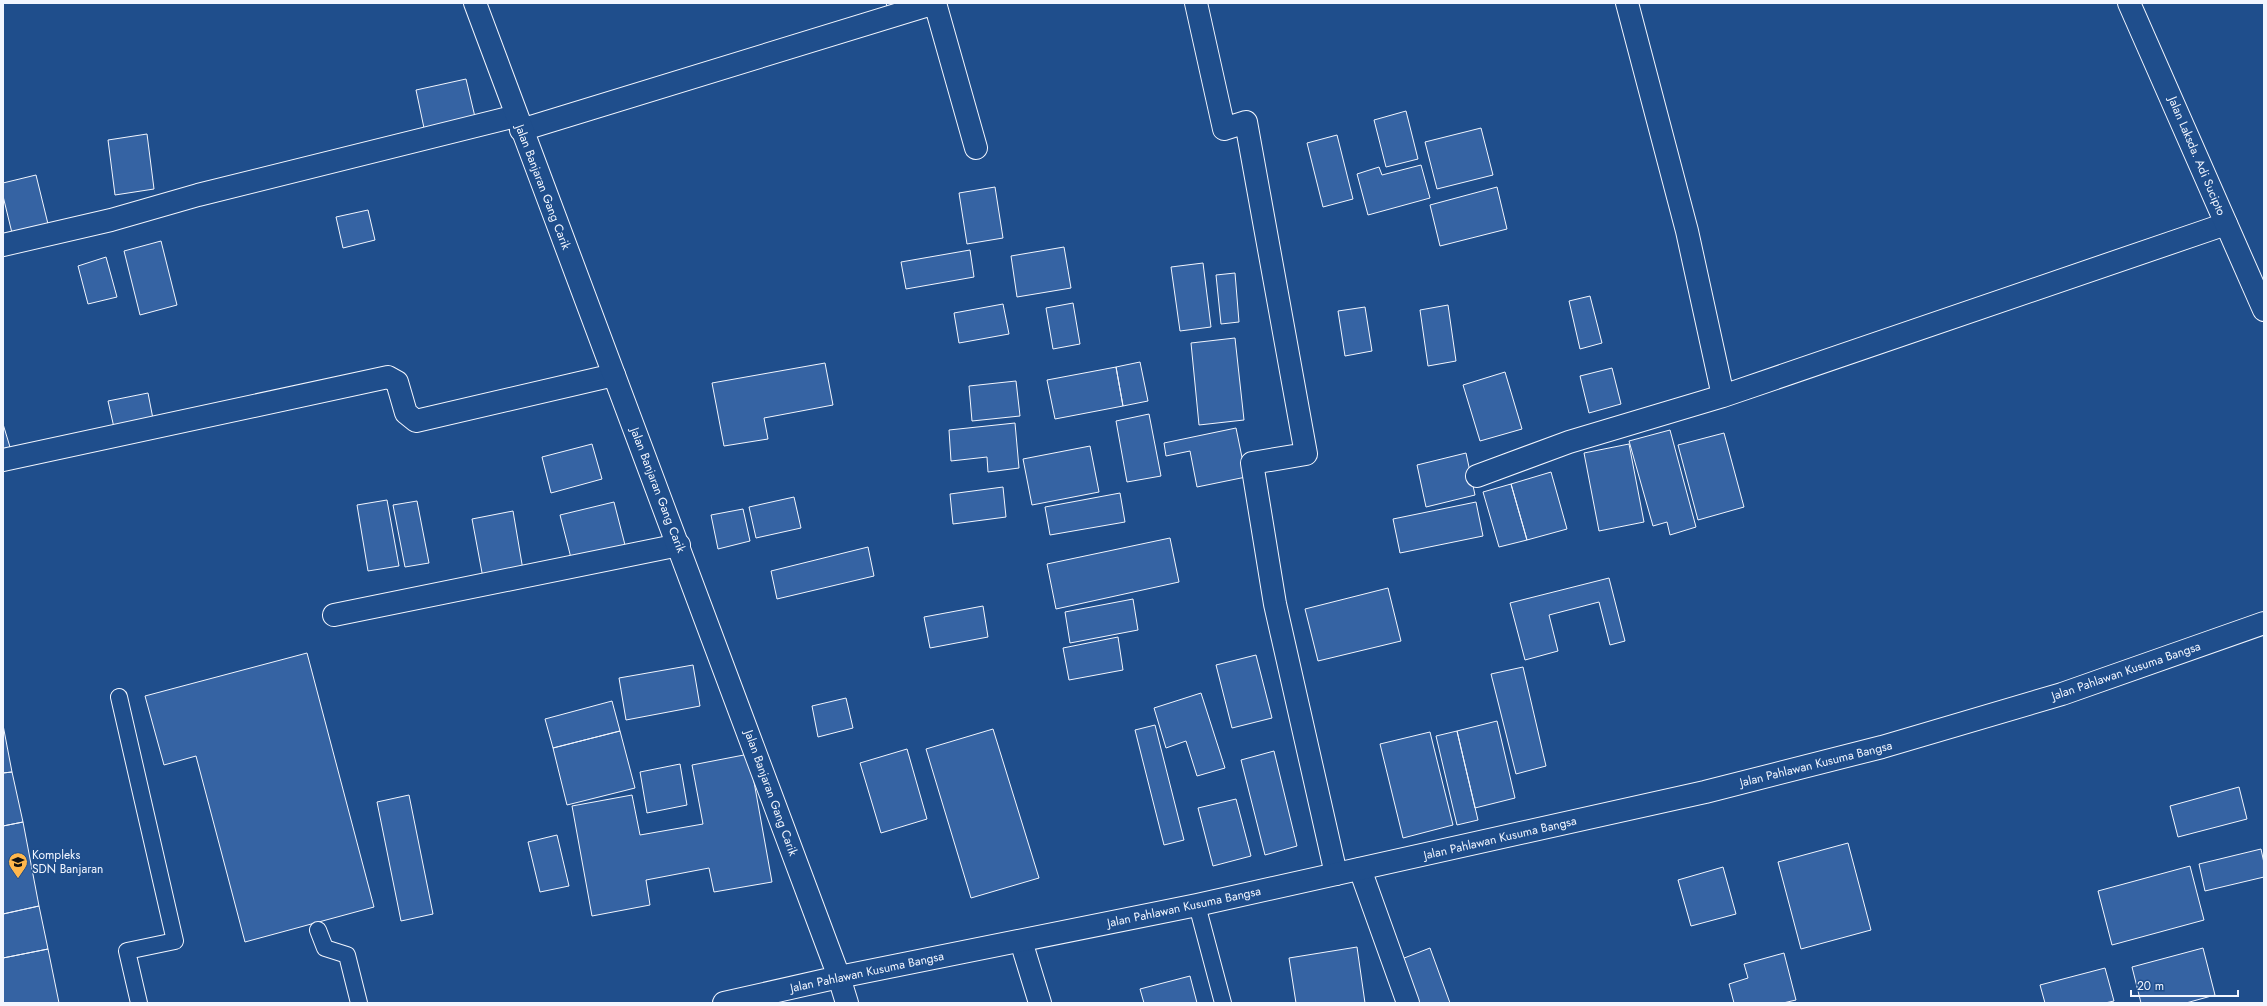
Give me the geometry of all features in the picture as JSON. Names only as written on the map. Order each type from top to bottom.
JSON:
[{"type":"street","name":"Jalan Banjaran Gang Carik","points":[[475,3],[518,123],[678,544],[839,977],[847,1003]]},
{"type":"street","points":[[3,245],[111,220],[198,195],[518,123],[935,3],[976,148]]},
{"type":"street","points":[[1196,3],[1224,129],[1246,122],[1306,454],[1252,463],[1275,604],[1336,874]]},
{"type":"street","points":[[1627,3],[1687,231],[1723,396]]},
{"type":"street","name":"Jalan Laksda. Adi Sucipto","points":[[2129,3],[2264,310]]},
{"type":"street","points":[[1477,476],[1569,442],[1723,396],[2226,224]]},
{"type":"street","points":[[3,460],[388,377],[397,382],[406,413],[416,421],[614,375]]},
{"type":"street","points":[[334,615],[678,544]]},
{"type":"street","name":"Jalan Pahlawan Kusuma Bangsa","points":[[724,1003],[839,977],[1197,905],[1705,792],[1882,747],[2062,694],[2264,623]]},
{"type":"street","points":[[1360,869],[1408,1003]]},
{"type":"street","points":[[1021,941],[1040,1003]]},
{"type":"lane","points":[[119,696],[175,941],[127,951],[139,1003]]},
{"type":"lane","points":[[1197,905],[1223,1003]]},
{"type":"lane","points":[[318,930],[325,948],[347,954],[359,1003]]},
{"type":"building","points":[[886,3],[910,3],[888,10]]},
{"type":"building","points":[[466,79],[475,117],[424,128],[416,90]]},
{"type":"building","points":[[1406,111],[1418,159],[1386,167],[1374,120]]},
{"type":"building","points":[[1481,128],[1493,175],[1437,189],[1425,142]]},
{"type":"building","points":[[147,134],[154,189],[115,195],[108,140]]},
{"type":"building","points":[[1337,135],[1353,199],[1323,207],[1307,143]]},
{"type":"building","points":[[1421,165],[1430,198],[1368,215],[1357,174],[1379,167],[1382,175]]},
{"type":"building","points":[[36,175],[48,224],[12,233],[3,196],[3,183]]},
{"type":"building","points":[[995,187],[1003,238],[967,244],[959,193]]},
{"type":"building","points":[[1497,187],[1507,229],[1440,246],[1430,205]]},
{"type":"building","points":[[368,210],[375,240],[343,248],[336,217]]},
{"type":"building","points":[[161,241],[177,305],[140,315],[124,251]]},
{"type":"building","points":[[1064,247],[1071,288],[1017,297],[1011,256]]},
{"type":"building","points":[[970,250],[974,277],[906,289],[901,262]]},
{"type":"building","points":[[106,257],[117,297],[88,304],[78,266]]},
{"type":"building","points":[[1203,263],[1211,327],[1180,331],[1171,267]]},
{"type":"building","points":[[1235,273],[1239,322],[1221,324],[1216,275]]},
{"type":"building","points":[[1590,296],[1602,343],[1580,349],[1569,301]]},
{"type":"building","points":[[1073,303],[1080,344],[1053,349],[1046,308]]},
{"type":"building","points":[[1003,304],[1009,334],[959,343],[954,313]]},
{"type":"building","points":[[1448,305],[1456,361],[1428,366],[1420,310]]},
{"type":"building","points":[[1365,307],[1372,351],[1345,356],[1338,311]]},
{"type":"building","points":[[1235,338],[1244,420],[1199,425],[1191,343]]},
{"type":"building","points":[[1140,362],[1148,401],[1123,406],[1116,367]]},
{"type":"building","points":[[825,363],[833,405],[764,418],[768,439],[724,446],[712,383]]},
{"type":"building","points":[[1116,367],[1123,406],[1055,419],[1047,380]]},
{"type":"building","points":[[1612,368],[1621,404],[1589,413],[1580,376]]},
{"type":"building","points":[[1505,372],[1522,429],[1480,441],[1463,385]]},
{"type":"building","points":[[1016,381],[1020,416],[972,421],[969,386]]},
{"type":"building","points":[[148,393],[154,424],[115,432],[108,401]]},
{"type":"building","points":[[1149,414],[1161,476],[1127,482],[1116,421]]},
{"type":"building","points":[[1015,423],[1019,468],[988,472],[987,457],[951,461],[949,430]]},
{"type":"building","points":[[3,424],[10,447],[3,449]]},
{"type":"building","points":[[1236,428],[1246,477],[1197,487],[1190,451],[1166,456],[1164,443]]},
{"type":"building","points":[[1670,430],[1696,527],[1670,535],[1667,522],[1653,526],[1629,441]]},
{"type":"building","points":[[1724,433],[1744,507],[1698,520],[1678,445]]},
{"type":"building","points":[[592,444],[602,479],[551,493],[542,457]]},
{"type":"building","points":[[1629,444],[1644,522],[1599,531],[1584,453]]},
{"type":"building","points":[[1090,446],[1099,492],[1032,505],[1023,459]]},
{"type":"building","points":[[1466,453],[1475,495],[1426,507],[1417,465]]},
{"type":"building","points":[[1551,472],[1567,529],[1527,540],[1511,484]]},
{"type":"building","points":[[1511,484],[1527,540],[1499,547],[1483,492]]},
{"type":"building","points":[[1003,487],[1006,517],[953,524],[950,494]]},
{"type":"building","points":[[1120,493],[1125,522],[1050,535],[1045,507]]},
{"type":"building","points":[[794,497],[801,528],[756,538],[749,507]]},
{"type":"building","points":[[387,500],[399,566],[368,571],[357,505]]},
{"type":"building","points":[[417,501],[429,563],[405,567],[393,505]]},
{"type":"building","points":[[614,502],[625,545],[571,558],[560,515]]},
{"type":"building","points":[[1476,502],[1483,536],[1400,553],[1393,519]]},
{"type":"building","points":[[743,509],[750,541],[718,549],[711,515]]},
{"type":"building","points":[[513,511],[523,570],[483,578],[472,519]]},
{"type":"building","points":[[1170,538],[1179,582],[1056,609],[1047,564]]},
{"type":"building","points":[[868,547],[874,576],[777,599],[771,571]]},
{"type":"building","points":[[1609,578],[1625,641],[1610,645],[1599,602],[1549,615],[1558,651],[1525,660],[1510,603]]},
{"type":"building","points":[[1388,588],[1401,641],[1318,661],[1305,609]]},
{"type":"building","points":[[1133,599],[1138,630],[1070,643],[1065,612]]},
{"type":"building","points":[[983,606],[988,637],[930,648],[924,617]]},
{"type":"building","points":[[1118,637],[1123,670],[1069,680],[1063,648]]},
{"type":"building","points":[[307,653],[374,907],[245,942],[196,756],[164,765],[145,696]]},
{"type":"building","points":[[1256,655],[1272,718],[1232,728],[1216,665]]},
{"type":"building","points":[[693,665],[700,706],[626,720],[619,678]]},
{"type":"building","points":[[1523,667],[1546,766],[1516,774],[1491,674]]},
{"type":"building","points":[[1201,693],[1225,768],[1197,776],[1186,741],[1166,748],[1154,708]]},
{"type":"building","points":[[846,698],[853,728],[818,737],[812,706]]},
{"type":"building","points":[[612,701],[620,731],[553,748],[545,719]]},
{"type":"building","points":[[1497,721],[1515,798],[1475,808],[1457,731]]},
{"type":"building","points":[[3,725],[12,772],[3,773]]},
{"type":"building","points":[[1155,725],[1184,840],[1164,845],[1135,730]]},
{"type":"building","points":[[993,729],[1039,878],[971,898],[926,749]]},
{"type":"building","points":[[620,731],[635,788],[567,805],[553,748]]},
{"type":"building","points":[[1457,731],[1478,820],[1457,825],[1436,736]]},
{"type":"building","points":[[1430,732],[1453,825],[1403,838],[1380,744]]},
{"type":"building","points":[[907,749],[927,819],[881,833],[860,763]]},
{"type":"building","points":[[1274,751],[1297,846],[1265,855],[1241,760]]},
{"type":"building","points":[[749,754],[772,882],[714,892],[709,868],[646,880],[650,905],[592,916],[572,806],[632,795],[640,835],[703,824],[692,765]]},
{"type":"building","points":[[680,764],[687,805],[647,813],[640,772]]},
{"type":"building","points":[[12,772],[23,822],[3,826],[3,773]]},
{"type":"building","points":[[2239,787],[2247,819],[2178,837],[2170,806]]},
{"type":"building","points":[[409,795],[433,914],[401,921],[377,802]]},
{"type":"building","points":[[1236,799],[1251,856],[1213,866],[1198,808]]},
{"type":"building","points":[[23,822],[39,906],[3,914],[3,826]]},
{"type":"building","points":[[557,835],[569,886],[540,892],[528,842]]},
{"type":"building","points":[[1848,843],[1871,930],[1801,949],[1778,862]]},
{"type":"building","points":[[2261,849],[2264,863],[2264,877],[2205,891],[2199,864]]},
{"type":"building","points":[[2190,866],[2204,920],[2112,945],[2098,891]]},
{"type":"building","points":[[1723,867],[1736,914],[1691,926],[1678,880]]},
{"type":"building","points":[[39,906],[48,949],[3,958],[3,914]]},
{"type":"building","points":[[1357,947],[1365,1003],[1296,1003],[1289,958]]},
{"type":"building","points":[[1430,948],[1450,1003],[1414,1003],[1399,960]]},
{"type":"building","points":[[2203,948],[2215,995],[2186,1003],[2141,1003],[2132,967]]},
{"type":"building","points":[[48,949],[59,1003],[3,1003],[3,958]]},
{"type":"building","points":[[1784,953],[1796,1000],[1783,1003],[1734,1003],[1729,984],[1748,978],[1744,964]]},
{"type":"building","points":[[2105,968],[2114,1001],[2105,1003],[2045,1003],[2040,985]]},
{"type":"building","points":[[1190,976],[1197,1003],[1144,1003],[1140,989]]},
{"type":"place","name":"Kompleks SDN Banjaran","points":[[18,879]]}]
